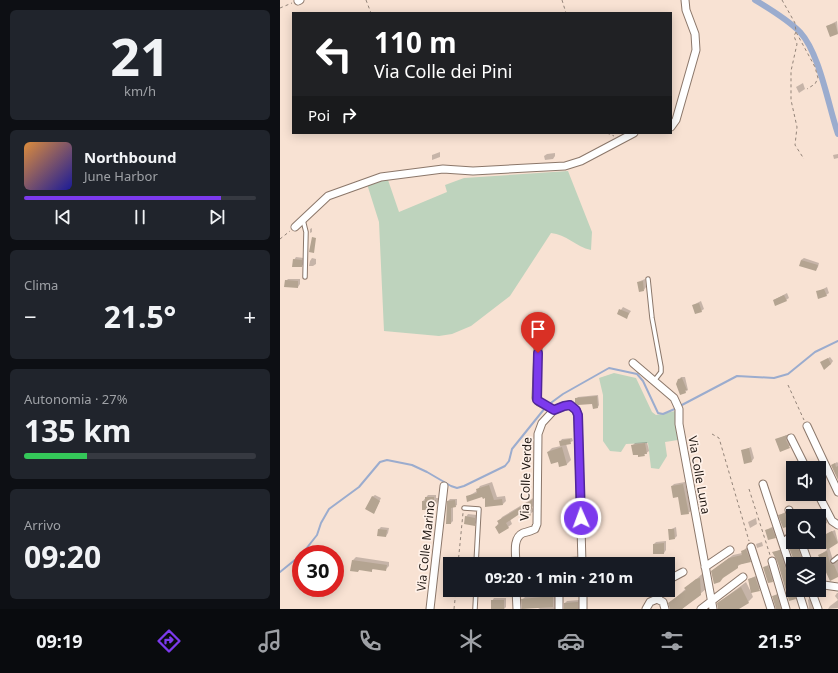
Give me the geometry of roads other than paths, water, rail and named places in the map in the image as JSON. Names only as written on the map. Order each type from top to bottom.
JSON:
[{"type":"street","points":[[672,126],[676,120],[696,50],[695,34],[685,8],[685,0]]},
{"type":"street","points":[[295,227],[328,196],[381,177],[443,169],[473,171],[565,166],[581,161],[632,134]]},
{"type":"street","points":[[539,326],[536,396],[538,401],[550,407],[570,405],[576,410],[578,415],[582,557]]},
{"type":"street","name":"Via Colle Luna","points":[[633,363],[672,396],[679,408],[679,424],[713,609]]},
{"type":"street","name":"Via Colle Verde","points":[[516,557],[516,545],[518,538],[521,534],[535,529],[537,524],[538,434],[550,407]]},
{"type":"street","points":[[807,426],[838,492]]},
{"type":"street","points":[[791,438],[802,461]]},
{"type":"street","points":[[763,484],[787,557]]},
{"type":"street","name":"Via Colle Marino","points":[[430,609],[444,486]]},
{"type":"street","points":[[822,501],[833,523],[838,525]]},
{"type":"street","points":[[783,544],[786,541]]},
{"type":"street","points":[[751,547],[771,609]]},
{"type":"street","points":[[705,568],[730,550]]},
{"type":"street","points":[[772,561],[786,609]]},
{"type":"street","points":[[675,576],[683,572]]},
{"type":"street","points":[[701,609],[743,577]]},
{"type":"street","points":[[826,585],[838,587]]},
{"type":"street","points":[[516,597],[516,609]]},
{"type":"street","points":[[559,597],[559,609]]},
{"type":"street","points":[[583,597],[583,609]]},
{"type":"street","points":[[800,597],[804,609]]},
{"type":"street","points":[[814,597],[818,609]]},
{"type":"street","points":[[646,609],[650,602],[657,599],[663,602],[665,609]]},
{"type":"lane","points":[[303,220],[306,232],[305,277]]},
{"type":"lane","points":[[648,279],[652,318],[660,367],[660,372],[654,382]]},
{"type":"lane","points":[[464,508],[479,509],[476,557]]},
{"type":"lane","points":[[833,561],[838,557]]},
{"type":"lane","points":[[475,609],[476,597]]},
{"type":"waterway","points":[[755,0],[790,23],[800,32],[807,42],[813,53],[823,80],[838,134]]},
{"type":"waterway","points":[[680,406],[737,376],[774,378],[788,374],[815,352],[838,341]]},
{"type":"waterway","points":[[548,405],[563,394],[609,368],[637,374],[643,381],[658,413],[663,414],[677,408]]},
{"type":"waterway","points":[[309,545],[317,535],[321,523],[329,509],[359,487],[380,462],[387,460],[412,465],[451,486],[457,488],[464,486],[505,466],[509,461],[512,449],[545,408]]},
{"type":"waterway","points":[[280,572],[292,562]]}]
